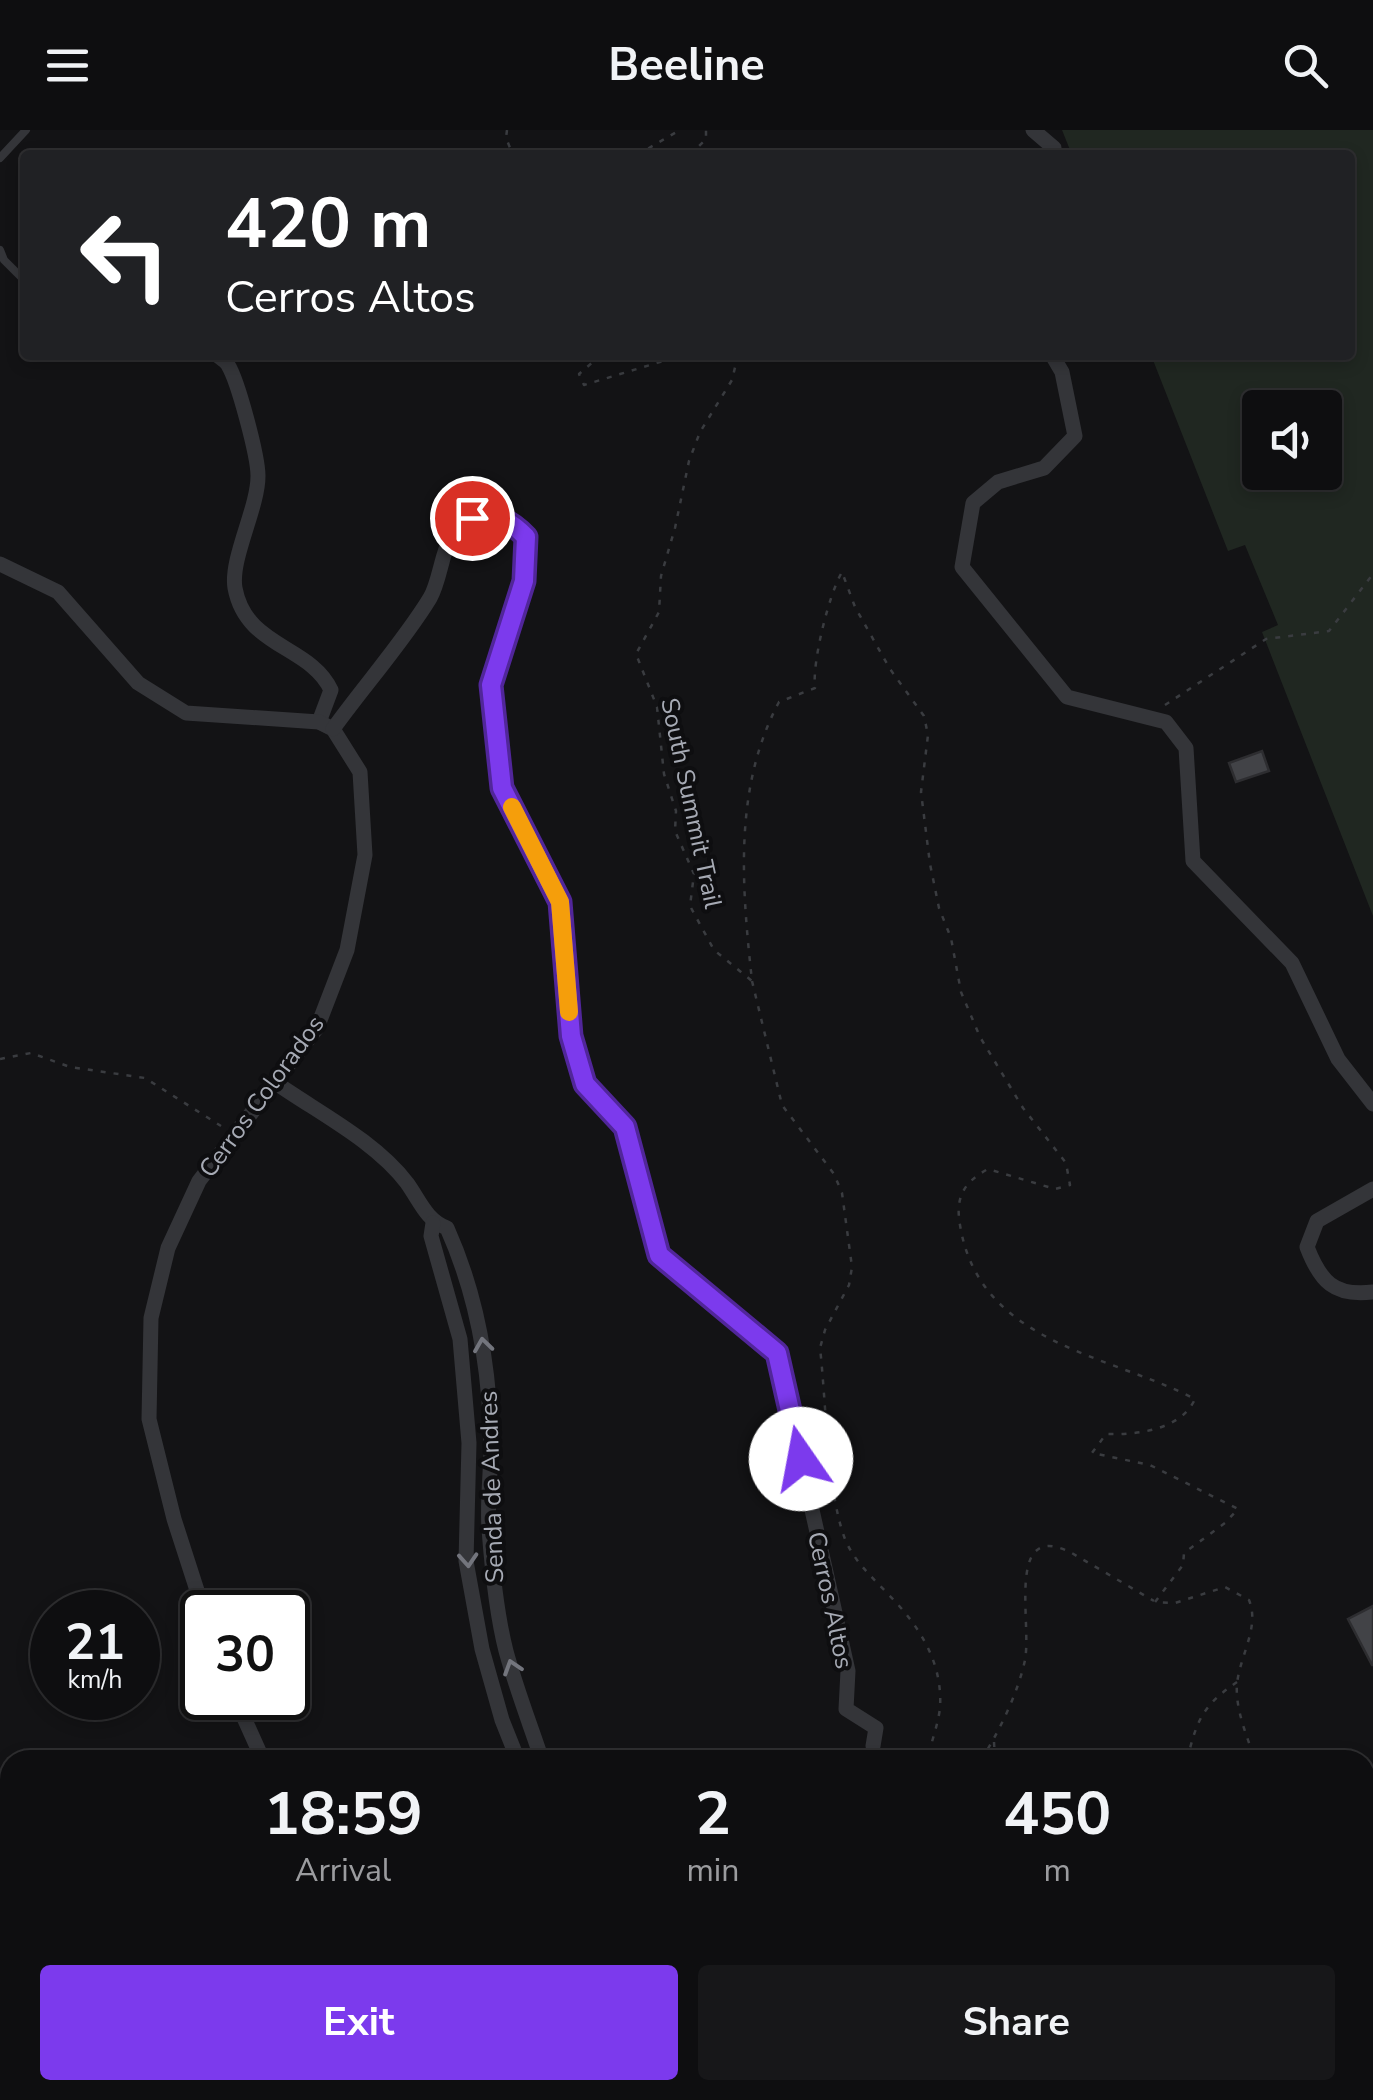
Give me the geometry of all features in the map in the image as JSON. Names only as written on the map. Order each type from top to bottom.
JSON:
[{"type":"street","points":[[1034,130],[1054,150]]},
{"type":"street","points":[[0,564],[58,592],[138,683],[186,713],[326,725],[331,690],[323,672],[253,627],[241,608],[234,584],[258,476],[240,400],[224,360]]},
{"type":"street","points":[[1055,360],[1062,372],[1075,436],[1044,468],[998,482],[973,503],[962,567],[1067,697],[1166,722],[1186,748],[1193,861],[1292,963],[1338,1060],[1373,1104]]},
{"type":"street","name":"Cerros Altos","points":[[326,725],[432,595],[444,554],[457,528],[472,518],[497,516],[512,522],[526,537],[527,558],[524,581],[491,685],[502,788],[560,902],[571,1036],[585,1084],[625,1127],[659,1255],[777,1353],[848,1671],[846,1709],[876,1728],[874,1746]]},
{"type":"street","name":"Cerros Colorados","points":[[197,1590],[149,1419],[151,1318],[168,1248],[199,1181],[317,1028],[346,950],[366,855],[360,772],[326,725]]},
{"type":"street","name":"Senda de Andres","points":[[276,1083],[376,1152],[405,1180],[433,1222],[447,1228],[465,1270],[479,1319],[486,1370],[490,1443],[488,1524],[495,1589],[506,1650],[539,1750]]},
{"type":"street","points":[[1373,1189],[1317,1221],[1307,1247],[1317,1273],[1336,1290],[1373,1292]]},
{"type":"street","name":"Senda de Andres","points":[[433,1222],[431,1236],[460,1339],[470,1443],[466,1561],[482,1649],[514,1750]]},
{"type":"street","points":[[246,1720],[259,1750]]},
{"type":"lane","points":[[0,158],[26,130]]},
{"type":"lane","points":[[0,250],[20,276]]},
{"type":"lane","points":[[470,1443],[490,1443]]},
{"type":"path","points":[[646,150],[680,130]]},
{"type":"path","points":[[595,360],[578,374],[584,385],[666,360]]},
{"type":"path","name":"South Summit Trail","points":[[737,360],[732,380],[700,432],[689,462],[676,528],[661,576],[659,612],[636,654],[657,707],[664,774],[676,811],[675,831],[694,874],[690,906],[714,950],[752,981]]},
{"type":"path","name":"South Summit Trail","points":[[752,981],[742,884],[743,856],[746,817],[765,729],[779,702],[815,688],[814,672],[832,590],[842,572],[855,607],[890,669],[924,716],[928,735],[921,792],[930,864],[962,992],[980,1037],[1024,1108],[1066,1163],[1070,1185],[1055,1189],[988,1169],[970,1179],[960,1196],[962,1238],[984,1286],[1002,1307],[1066,1349],[1173,1388],[1195,1400],[1189,1412],[1139,1435],[1106,1434],[1092,1453],[1150,1465],[1238,1509],[1184,1553],[1183,1565],[1156,1602]]},
{"type":"path","points":[[1147,718],[1266,639],[1329,631],[1373,574]]},
{"type":"path","points":[[752,981],[782,1104],[834,1174],[842,1194],[852,1267],[849,1286],[825,1330],[820,1348],[834,1484],[850,1550],[864,1570],[914,1619],[935,1662],[940,1707],[929,1750]]},
{"type":"path","points":[[0,1059],[31,1053],[70,1067],[144,1078],[235,1135]]},
{"type":"path","points":[[988,1750],[1024,1665],[1027,1572],[1032,1555],[1040,1548],[1056,1546],[1156,1602],[1175,1603],[1225,1587],[1249,1600],[1255,1614],[1237,1682],[1237,1703],[1252,1750]]},
{"type":"path","points":[[1190,1750],[1198,1719],[1214,1697],[1237,1682]]},
{"type":"path","points":[[994,1740],[994,1750]]},
{"type":"shaded area","points":[[1062,130],[1373,130],[1373,916],[1262,632],[1278,625],[1245,545],[1228,551],[1153,360],[1355,360],[1355,150],[1070,150]]},
{"type":"building","points":[[1262,751],[1269,771],[1236,782],[1229,763]]},
{"type":"building","points":[[1373,1606],[1373,1665],[1372,1665],[1348,1619]]},
{"type":"slow traffic","points":[[512,807],[560,902],[569,1012]]},
{"type":"route","points":[[472,518],[497,516],[512,522],[526,537],[524,581],[491,685],[502,788],[560,902],[571,1036],[585,1084],[625,1127],[659,1255],[777,1353],[801,1459]]}]
